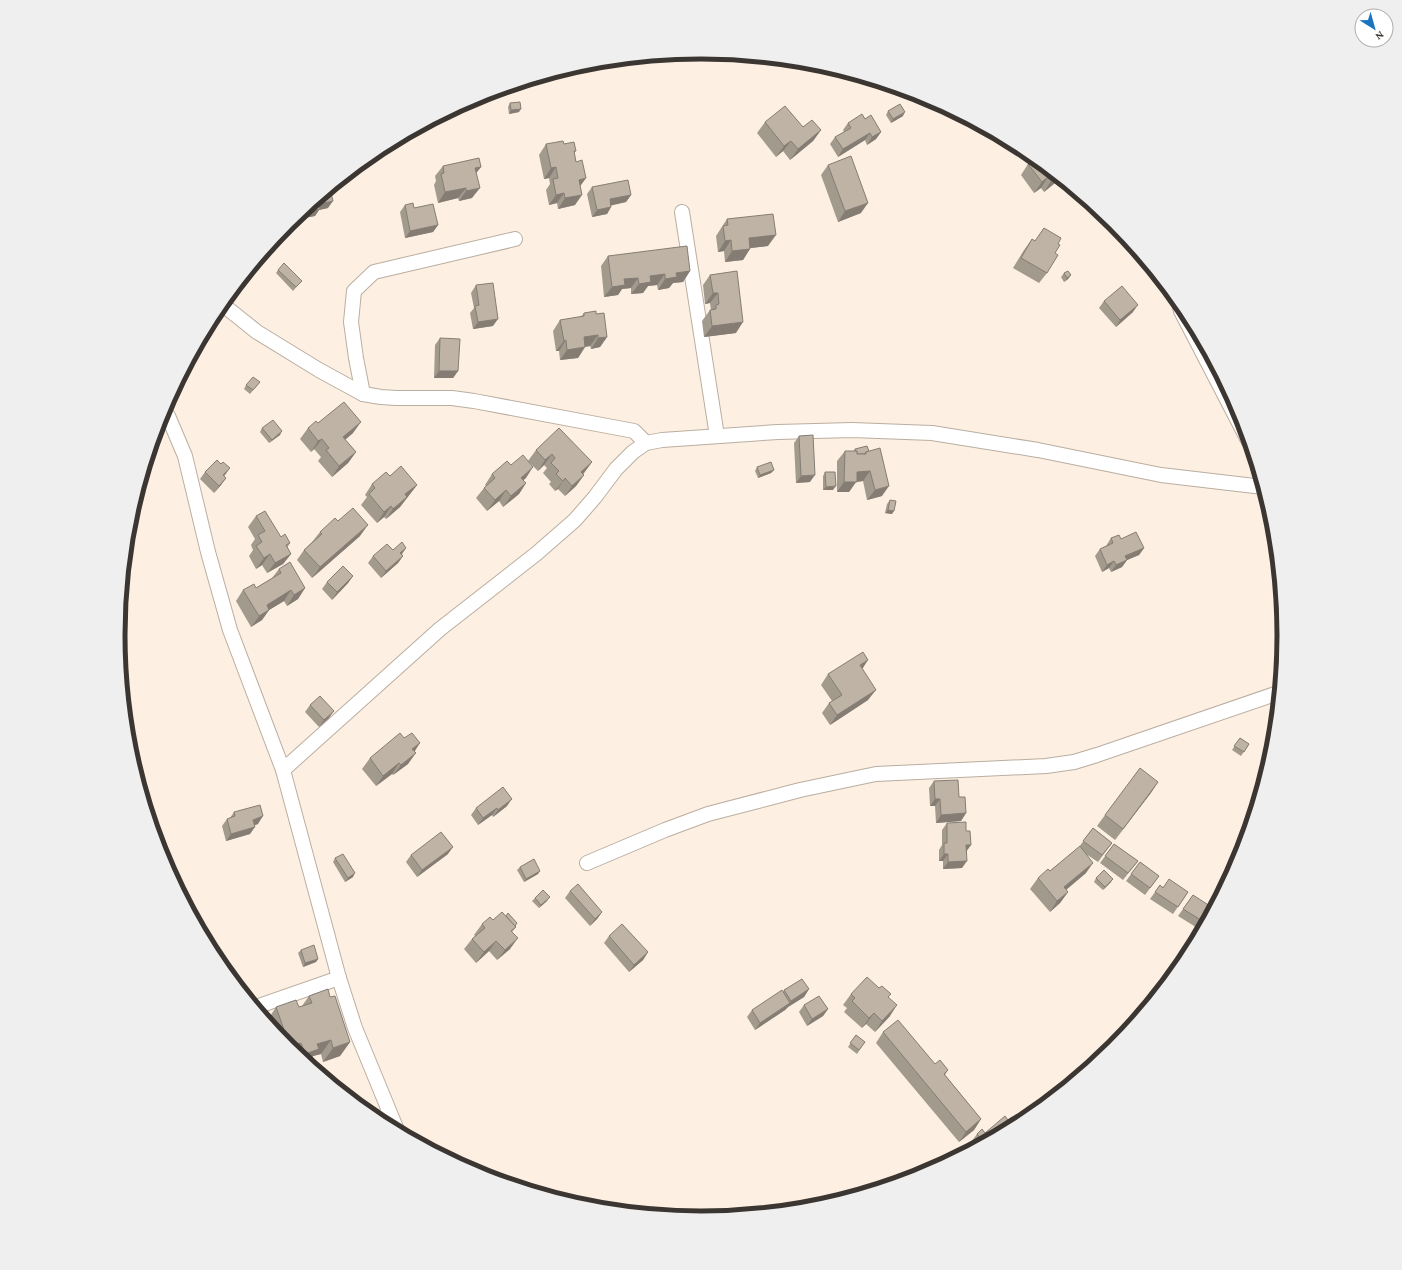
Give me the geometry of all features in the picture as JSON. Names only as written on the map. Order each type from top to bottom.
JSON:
[{"type":"street","points":[[682,212],[717,436]]},
{"type":"street","points":[[363,394],[351,322],[354,291],[374,272],[515,239]]},
{"type":"street","points":[[227,308],[263,335],[318,370],[363,394],[396,398],[452,398],[496,405],[634,431],[646,443]]},
{"type":"street","points":[[1198,344],[1224,393]]},
{"type":"street","points":[[168,417],[185,456],[208,552],[230,630],[283,770],[339,978],[382,1115]]},
{"type":"street","points":[[283,770],[440,629],[536,554],[575,520],[616,469],[633,452],[646,443],[662,440],[778,432],[852,430],[932,433],[1038,450],[1161,475],[1257,486]]},
{"type":"street","points":[[587,863],[665,830],[708,814],[800,790],[876,774],[1046,766],[1074,762],[1274,694]]},
{"type":"street","points":[[260,1006],[339,978]]},
{"type":"building","points":[[520,102],[521,109],[511,110],[510,103]]},
{"type":"building","points":[[900,104],[905,112],[893,119],[888,111]]},
{"type":"building","points":[[785,106],[803,127],[812,120],[821,130],[798,149],[791,141],[784,146],[765,122]]},
{"type":"building","points":[[862,114],[865,119],[871,115],[881,132],[872,137],[870,133],[843,149],[835,137],[851,128],[848,123]]},
{"type":"building","points":[[563,141],[564,144],[574,142],[576,162],[582,160],[586,178],[579,180],[582,195],[565,198],[564,193],[556,195],[553,179],[558,178],[556,167],[551,168],[546,144]]},
{"type":"building","points":[[851,156],[868,203],[845,211],[828,165]]},
{"type":"building","points":[[479,158],[481,167],[475,168],[480,188],[466,191],[466,188],[445,192],[441,174],[444,173],[443,166]]},
{"type":"building","points":[[1030,162],[1054,179],[1051,181],[1048,177],[1042,182],[1028,164]]},
{"type":"building","points":[[628,180],[631,195],[610,199],[611,207],[597,210],[592,187]]},
{"type":"building","points":[[331,194],[333,201],[319,204],[320,209],[312,210],[321,202]]},
{"type":"building","points":[[413,203],[414,208],[433,204],[438,225],[410,231],[405,205]]},
{"type":"building","points":[[773,214],[776,235],[749,238],[750,249],[732,251],[731,240],[725,241],[723,226],[728,225],[727,219]]},
{"type":"building","points":[[1044,228],[1061,238],[1058,244],[1060,245],[1055,253],[1058,255],[1047,273],[1021,258],[1032,239],[1035,241]]},
{"type":"building","points":[[687,246],[690,271],[676,273],[677,277],[665,279],[665,274],[650,276],[651,282],[639,284],[638,278],[624,279],[625,285],[612,287],[608,256]]},
{"type":"building","points":[[284,263],[302,281],[296,287],[278,270]]},
{"type":"building","points":[[737,271],[743,322],[712,326],[710,310],[716,309],[716,305],[719,304],[718,293],[713,293],[710,275]]},
{"type":"building","points":[[1068,271],[1071,275],[1067,278],[1064,273]]},
{"type":"building","points":[[493,283],[498,319],[478,322],[475,306],[479,305],[476,285]]},
{"type":"building","points":[[1122,286],[1138,305],[1120,320],[1104,301]]},
{"type":"building","points":[[596,311],[596,314],[604,313],[607,337],[598,338],[598,335],[584,337],[585,347],[567,350],[566,340],[564,341],[560,320],[584,316],[584,313]]},
{"type":"building","points":[[440,338],[460,339],[458,371],[439,371]]},
{"type":"building","points":[[253,377],[260,382],[253,390],[246,385]]},
{"type":"building","points":[[344,402],[361,422],[343,437],[356,452],[339,466],[326,450],[329,448],[322,439],[318,441],[308,428],[316,421],[318,423]]},
{"type":"building","points":[[273,420],[282,431],[272,440],[262,428]]},
{"type":"building","points":[[559,428],[592,462],[581,472],[584,475],[572,486],[565,478],[563,481],[556,474],[559,471],[551,463],[555,458],[552,454],[545,460],[536,450]]},
{"type":"building","points":[[813,435],[815,475],[801,476],[799,436]]},
{"type":"building","points":[[867,446],[869,451],[864,454],[857,454],[857,451],[855,451],[855,449]]},
{"type":"building","points":[[880,448],[889,486],[875,490],[870,471],[857,472],[857,482],[844,482],[845,451],[857,451],[857,454],[866,454],[866,452]]},
{"type":"building","points":[[523,455],[533,467],[521,478],[526,483],[511,496],[506,490],[495,500],[484,488],[495,478],[492,474],[507,461],[511,465]]},
{"type":"building","points":[[217,460],[221,464],[223,462],[230,468],[223,475],[226,478],[219,486],[205,472]]},
{"type":"building","points":[[771,462],[774,470],[760,475],[757,467]]},
{"type":"building","points":[[401,466],[417,485],[405,494],[407,497],[393,509],[391,506],[384,512],[369,494],[375,488],[372,484],[386,472],[390,476]]},
{"type":"building","points":[[825,472],[835,472],[836,486],[826,487]]},
{"type":"building","points":[[890,500],[896,501],[894,511],[888,510]]},
{"type":"building","points":[[353,508],[368,525],[320,567],[304,550],[322,534],[320,532],[335,518],[338,521]]},
{"type":"building","points":[[265,511],[281,537],[285,534],[290,543],[286,545],[291,554],[275,563],[270,554],[264,558],[256,546],[262,542],[258,535],[265,531],[256,516]]},
{"type":"building","points":[[1136,532],[1144,548],[1125,556],[1127,560],[1116,565],[1114,561],[1107,565],[1100,549],[1113,543],[1111,538],[1119,535],[1121,539]]},
{"type":"building","points":[[402,542],[406,548],[400,553],[403,556],[386,571],[373,556],[387,544],[393,550]]},
{"type":"building","points":[[290,562],[305,588],[294,595],[291,590],[267,605],[269,610],[259,616],[243,590],[254,584],[256,588],[281,573],[279,569]]},
{"type":"building","points":[[343,566],[353,576],[337,592],[327,582]]},
{"type":"building","points":[[863,652],[868,660],[860,665],[876,690],[837,715],[829,703],[842,695],[828,674]]},
{"type":"building","points":[[320,696],[334,711],[324,720],[310,705]]},
{"type":"building","points":[[400,733],[404,738],[412,733],[420,743],[412,749],[416,753],[401,765],[399,763],[383,776],[370,758]]},
{"type":"building","points":[[1240,738],[1249,744],[1244,752],[1234,746]]},
{"type":"building","points":[[1140,768],[1158,782],[1123,829],[1105,815]]},
{"type":"building","points":[[958,780],[959,797],[965,797],[966,813],[941,815],[940,799],[935,799],[934,781]]},
{"type":"building","points":[[503,787],[512,799],[498,810],[497,808],[483,818],[476,808]]},
{"type":"building","points":[[260,805],[263,816],[253,820],[255,827],[231,834],[227,819],[235,816],[234,812]]},
{"type":"building","points":[[966,822],[966,831],[970,831],[971,845],[966,845],[967,861],[948,862],[948,854],[944,854],[944,843],[947,843],[947,823]]},
{"type":"building","points":[[1093,828],[1112,843],[1102,855],[1083,841]]},
{"type":"building","points":[[441,832],[453,847],[422,870],[411,855]]},
{"type":"building","points":[[1114,844],[1138,861],[1128,873],[1105,856]]},
{"type":"building","points":[[1080,846],[1093,863],[1064,887],[1068,892],[1057,901],[1038,878],[1048,869],[1050,871]]},
{"type":"building","points":[[343,854],[355,873],[348,878],[335,858]]},
{"type":"building","points":[[534,859],[540,871],[526,879],[520,867]]},
{"type":"building","points":[[1140,862],[1159,876],[1150,888],[1131,874]]},
{"type":"building","points":[[1104,870],[1113,879],[1105,887],[1096,878]]},
{"type":"building","points":[[1169,879],[1188,892],[1178,907],[1155,892],[1160,885],[1163,888]]},
{"type":"building","points":[[578,884],[602,912],[595,919],[570,891]]},
{"type":"building","points":[[543,890],[550,897],[541,905],[535,898]]},
{"type":"building","points":[[1193,895],[1209,906],[1201,920],[1183,909]]},
{"type":"building","points":[[502,912],[516,927],[511,931],[518,938],[505,950],[496,941],[484,952],[472,939],[485,928],[482,924],[490,917],[493,920]]},
{"type":"building","points":[[508,913],[517,923],[515,926],[506,916]]},
{"type":"building","points":[[622,924],[648,952],[634,965],[609,936]]},
{"type":"building","points":[[314,945],[318,959],[305,963],[301,950]]},
{"type":"building","points":[[867,977],[879,988],[882,986],[891,994],[888,997],[897,1005],[882,1021],[874,1013],[869,1018],[852,1001],[855,998],[851,994]]},
{"type":"building","points":[[802,979],[809,989],[791,1001],[784,990]]},
{"type":"building","points":[[328,989],[330,997],[335,996],[350,1042],[333,1048],[331,1040],[317,1044],[319,1049],[306,1054],[301,1043],[297,1045],[285,1033],[276,1007],[296,1000],[299,1007],[312,1003],[309,996]]},
{"type":"building","points":[[782,990],[790,1003],[760,1023],[752,1010]]},
{"type":"building","points":[[819,996],[828,1009],[812,1019],[804,1005]]},
{"type":"building","points":[[898,1020],[935,1064],[940,1060],[948,1070],[944,1074],[981,1119],[966,1132],[883,1032]]},
{"type":"building","points":[[856,1035],[865,1042],[859,1050],[850,1043]]},
{"type":"building","points":[[1005,1116],[1008,1120],[1012,1117],[1013,1119],[976,1141],[980,1138],[977,1134],[982,1129],[985,1133]]}]
